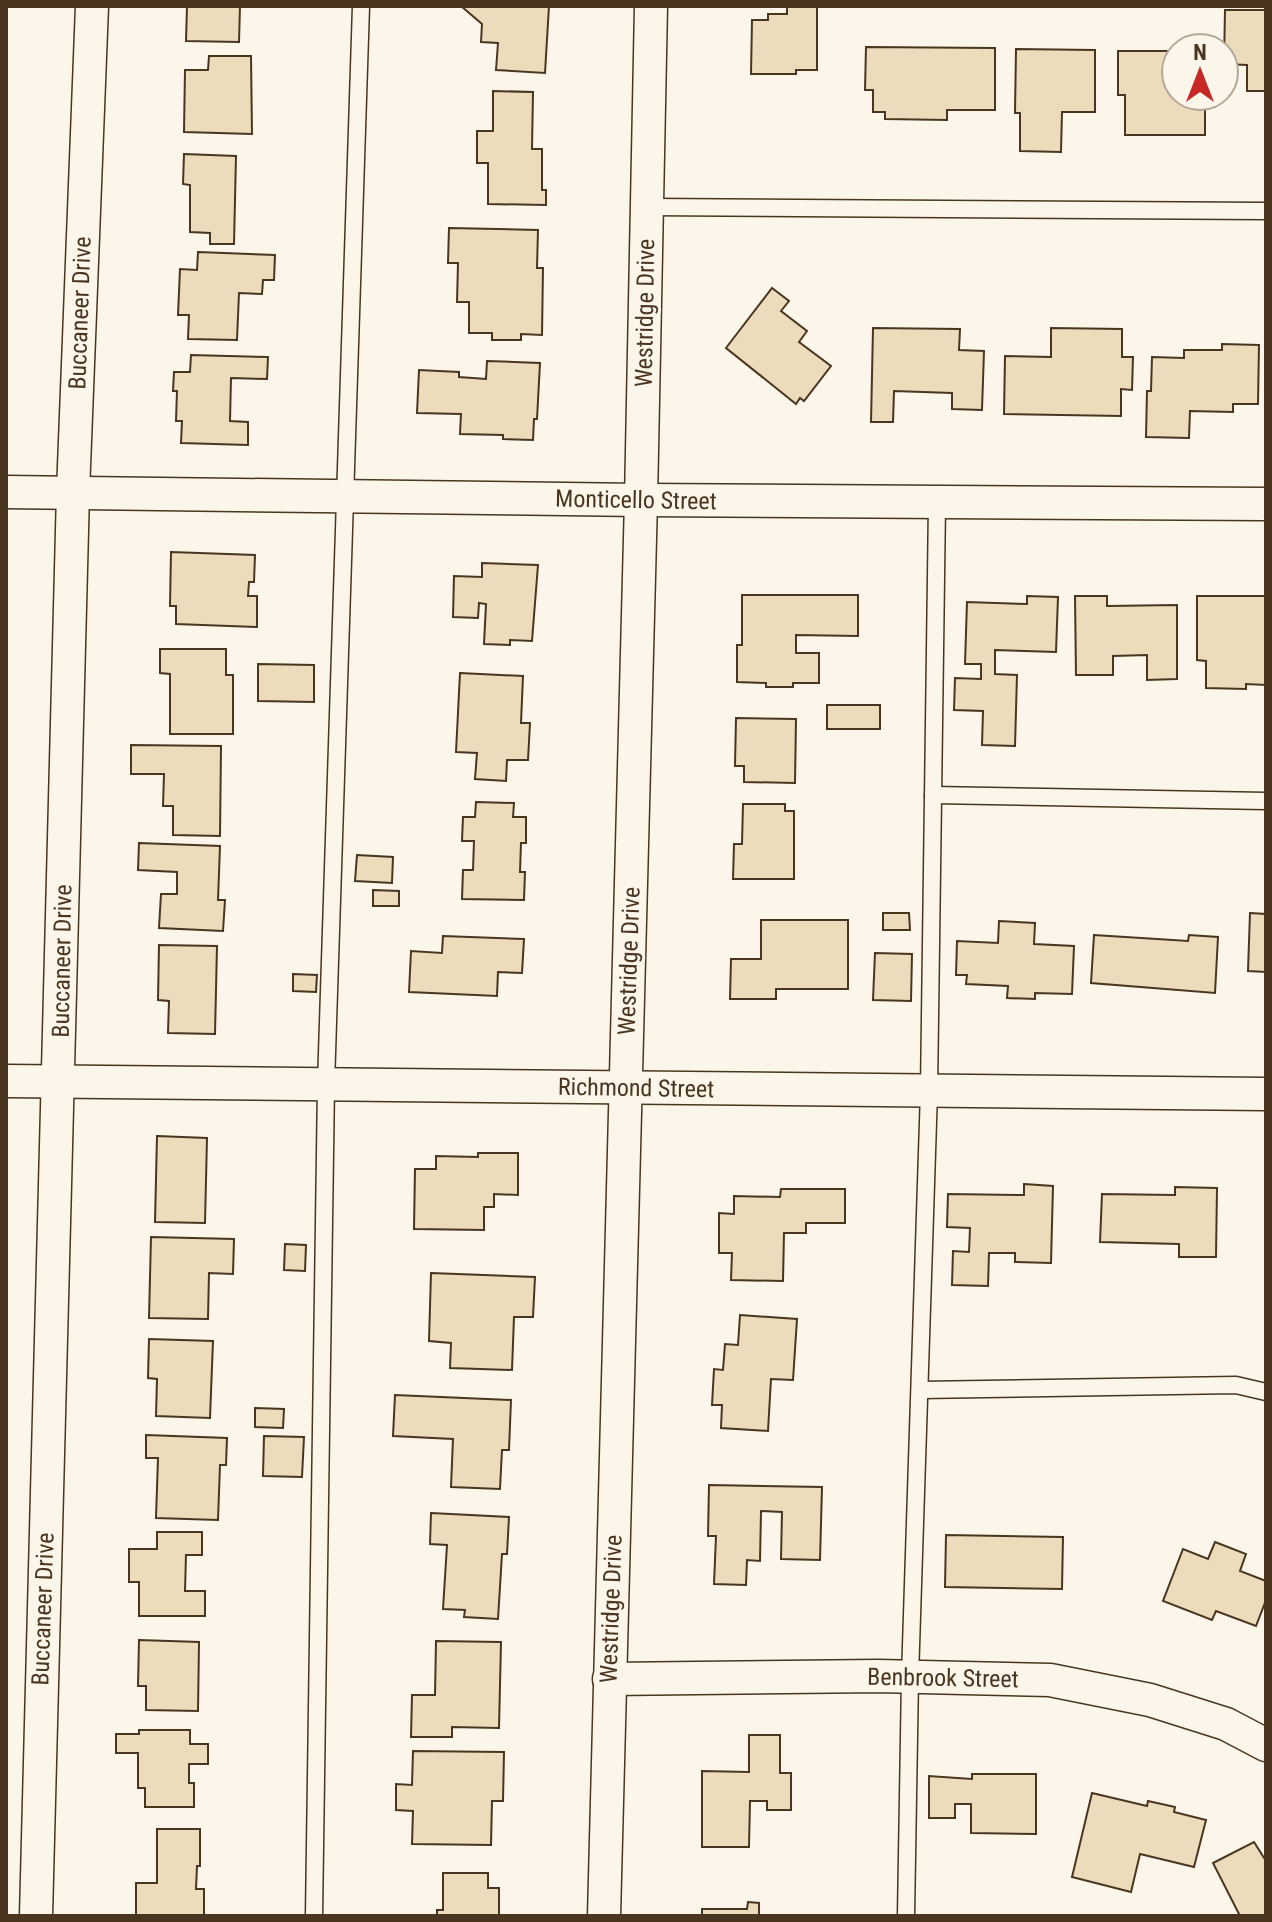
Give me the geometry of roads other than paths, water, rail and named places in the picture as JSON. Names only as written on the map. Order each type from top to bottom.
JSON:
[{"type":"street","name":"Buccaneer Drive","points":[[36,1916],[37,1781],[59,1081],[73,492],[92,6]]},
{"type":"street","name":"Westridge Drive","points":[[604,1916],[651,6]]},
{"type":"street","name":"Monticello Street","points":[[6,492],[1266,504]]},
{"type":"street","name":"Richmond Street","points":[[6,1081],[1266,1094]]},
{"type":"street","name":"Benbrook Street","points":[[609,1679],[910,1677],[1050,1680],[1150,1700],[1226,1724],[1266,1745]]},
{"type":"lane","points":[[314,1916],[326,1084],[361,6]]},
{"type":"lane","points":[[647,207],[1266,211]]},
{"type":"lane","points":[[906,1916],[910,1677],[929,1091],[937,503]]},
{"type":"lane","points":[[933,795],[1266,801]]},
{"type":"lane","points":[[920,1390],[1236,1385],[1266,1392]]}]
